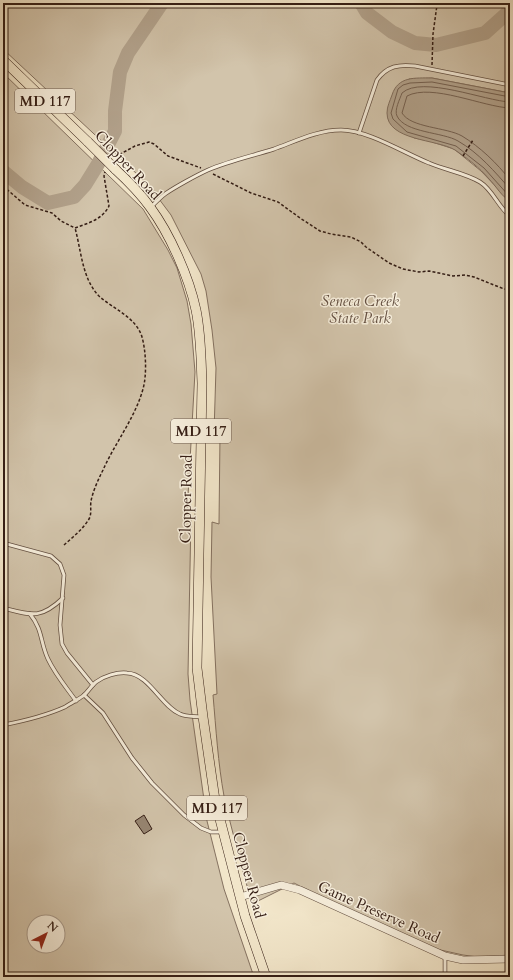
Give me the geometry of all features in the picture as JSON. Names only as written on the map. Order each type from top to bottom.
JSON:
[{"type":"main road","name":"Clopper Road","points":[[3,60],[135,188],[151,208],[164,229],[188,280],[196,311],[201,349],[202,383],[197,668],[215,800],[240,896],[266,977]]},
{"type":"street","name":"Game Preserve Road","points":[[240,896],[275,886],[281,885],[293,887],[445,956],[463,960],[510,959]]},
{"type":"lane","points":[[359,133],[377,80],[381,75],[395,66],[415,66],[510,85]]},
{"type":"lane","points":[[151,208],[166,194],[208,170],[319,133],[340,130],[352,131],[374,138],[429,163],[479,181],[486,187],[497,203],[510,216]]},
{"type":"lane","points":[[3,543],[45,554],[56,560],[64,570],[60,625],[62,644],[67,653],[93,685]]},
{"type":"lane","points":[[3,608],[30,614],[44,613],[54,607],[63,598]]},
{"type":"lane","points":[[30,614],[40,628],[44,651],[49,661],[76,701]]},
{"type":"lane","points":[[3,725],[47,714],[76,701],[102,678],[128,673],[136,675],[145,682],[168,706],[180,714],[203,717]]},
{"type":"lane","points":[[84,695],[103,713],[132,758],[152,783],[184,815],[201,828],[211,832],[223,831]]},
{"type":"lane","points":[[445,956],[445,977]]},
{"type":"path","points":[[432,69],[432,34],[436,5]]},
{"type":"path","points":[[463,156],[473,140]]},
{"type":"path","points":[[3,186],[25,205],[52,213],[61,221],[75,228],[97,220],[107,211],[109,206],[104,176],[112,165],[116,156],[135,146],[149,142],[154,144],[168,156],[208,170],[212,174],[251,193],[278,202],[320,230],[331,234],[351,237],[361,242],[389,263],[403,269],[419,272],[430,271],[452,276],[465,275],[474,277],[504,290],[510,290]]},
{"type":"path","points":[[64,545],[83,528],[91,517],[91,502],[95,488],[103,469],[136,408],[144,388],[145,376],[142,337],[133,323],[99,295],[89,282],[75,228]]},
{"type":"green space","name":"Seneca Creek State Park","points":[[3,3],[510,3],[510,93],[432,78],[409,79],[414,138],[426,140],[454,149],[481,171],[510,201],[510,955],[478,957],[427,947],[372,923],[294,883],[252,904],[224,796],[213,695],[217,694],[211,577],[212,522],[219,524],[220,435],[214,433],[216,368],[206,291],[201,274],[171,215],[153,191],[138,175],[3,49]]},
{"type":"green space","points":[[3,73],[143,209],[177,268],[187,301],[191,324],[195,372],[187,514],[191,515],[188,674],[190,700],[207,821],[224,889],[254,977],[3,977]]},
{"type":"water","points":[[413,78],[432,78],[510,93],[510,201],[477,167],[455,150],[447,146],[404,134],[395,129],[389,122],[387,113],[388,108],[398,84]]},
{"type":"building","points":[[144,815],[152,829],[144,834],[135,821]]},
{"type":"waterway","points":[[3,171],[22,187],[48,203],[74,197],[85,185],[115,131],[115,111],[120,72],[128,53],[162,3]]},
{"type":"waterway","points":[[361,3],[367,13],[392,32],[415,43],[436,45],[485,33],[510,9]]}]
